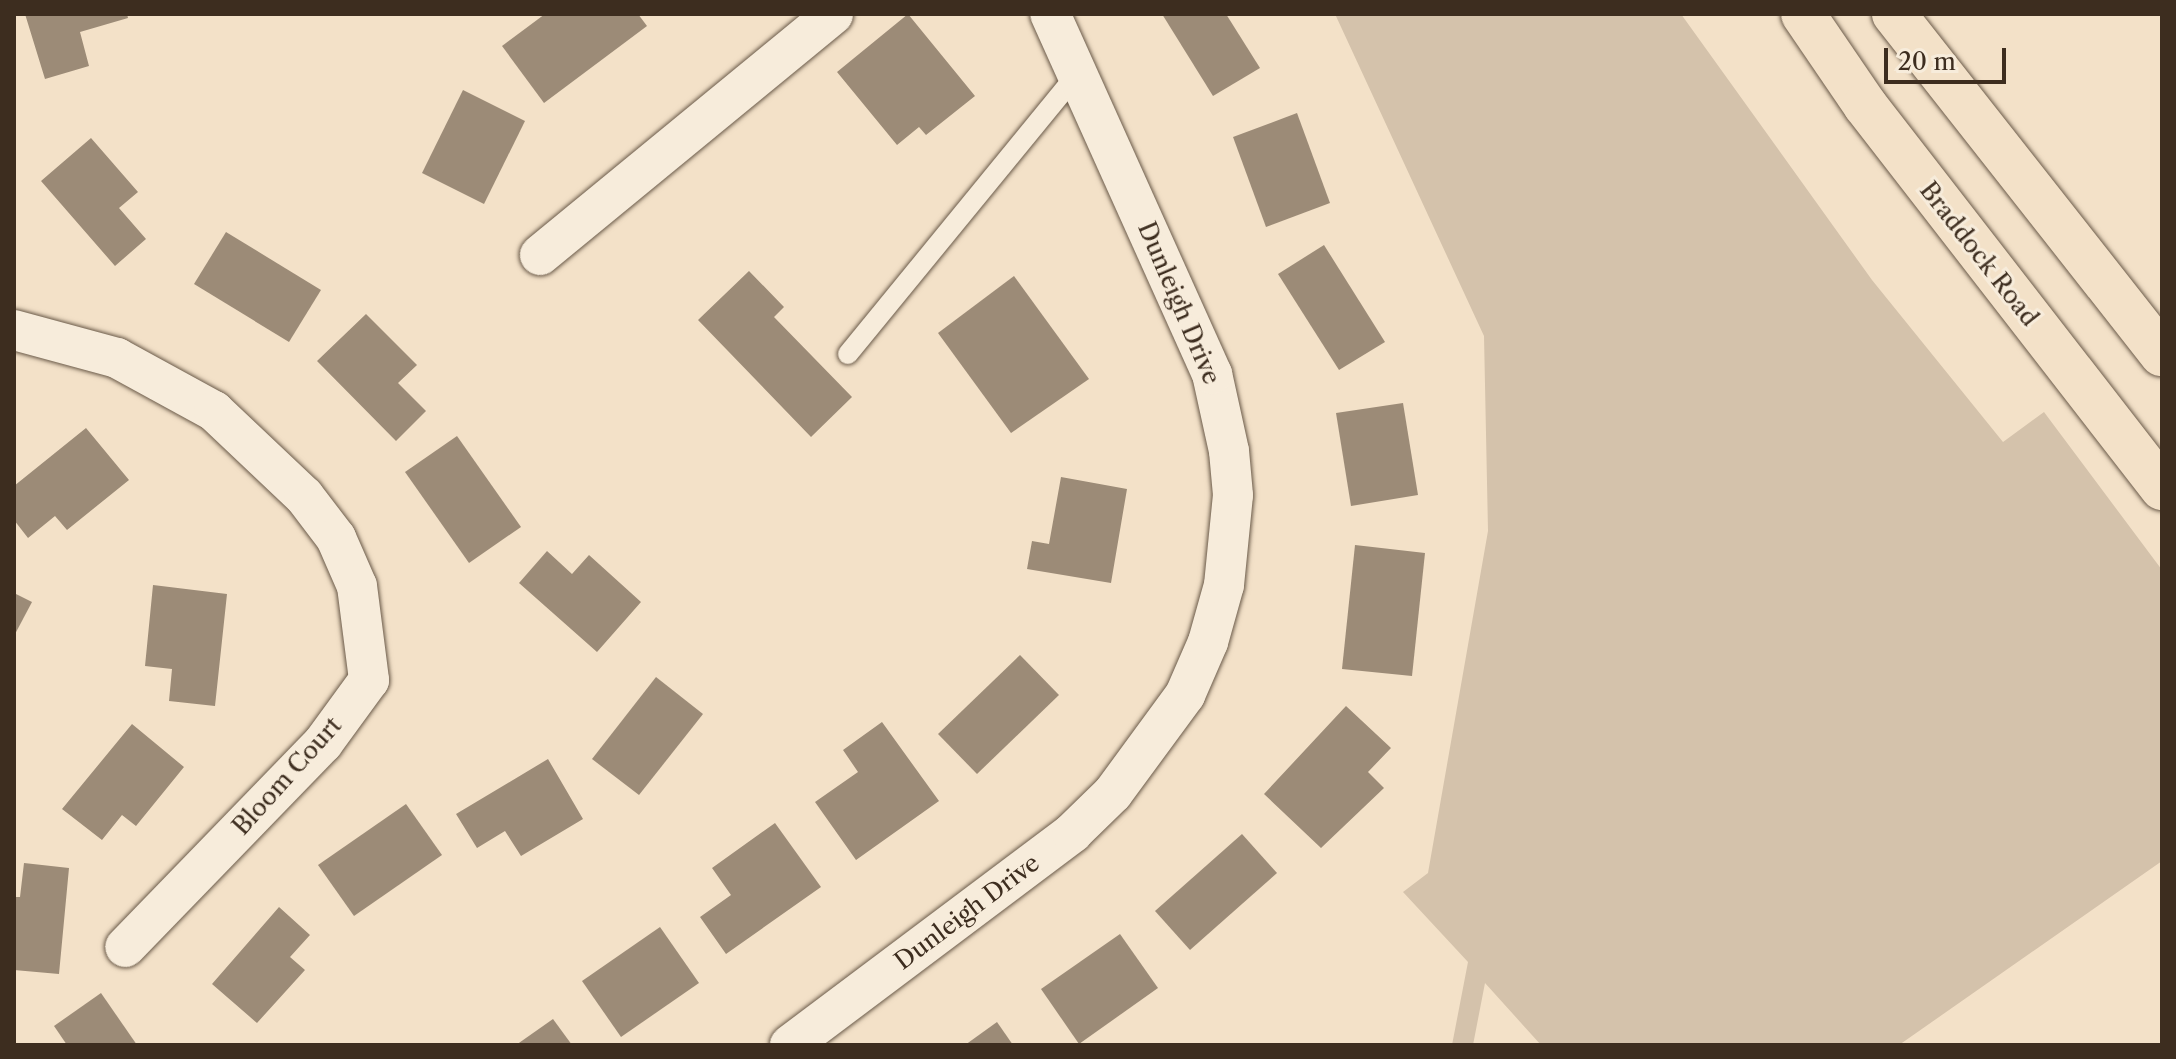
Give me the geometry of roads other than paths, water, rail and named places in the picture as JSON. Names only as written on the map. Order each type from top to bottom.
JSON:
[{"type":"main road","name":"Braddock Road","points":[[1803,14],[1865,105],[2162,488]]},
{"type":"main road","points":[[1894,14],[2162,354]]},
{"type":"street","points":[[540,255],[833,14]]},
{"type":"street","name":"Dunleigh Drive","points":[[790,1045],[1093,813],[1153,746],[1185,695],[1208,642],[1224,585],[1231,531],[1223,415],[1196,333],[1050,14]]},
{"type":"street","name":"Bloom Court","points":[[14,330],[117,358],[214,411],[304,496],[336,538],[357,586],[369,680],[323,743],[125,947]]},
{"type":"lane","points":[[848,354],[1076,75]]}]
